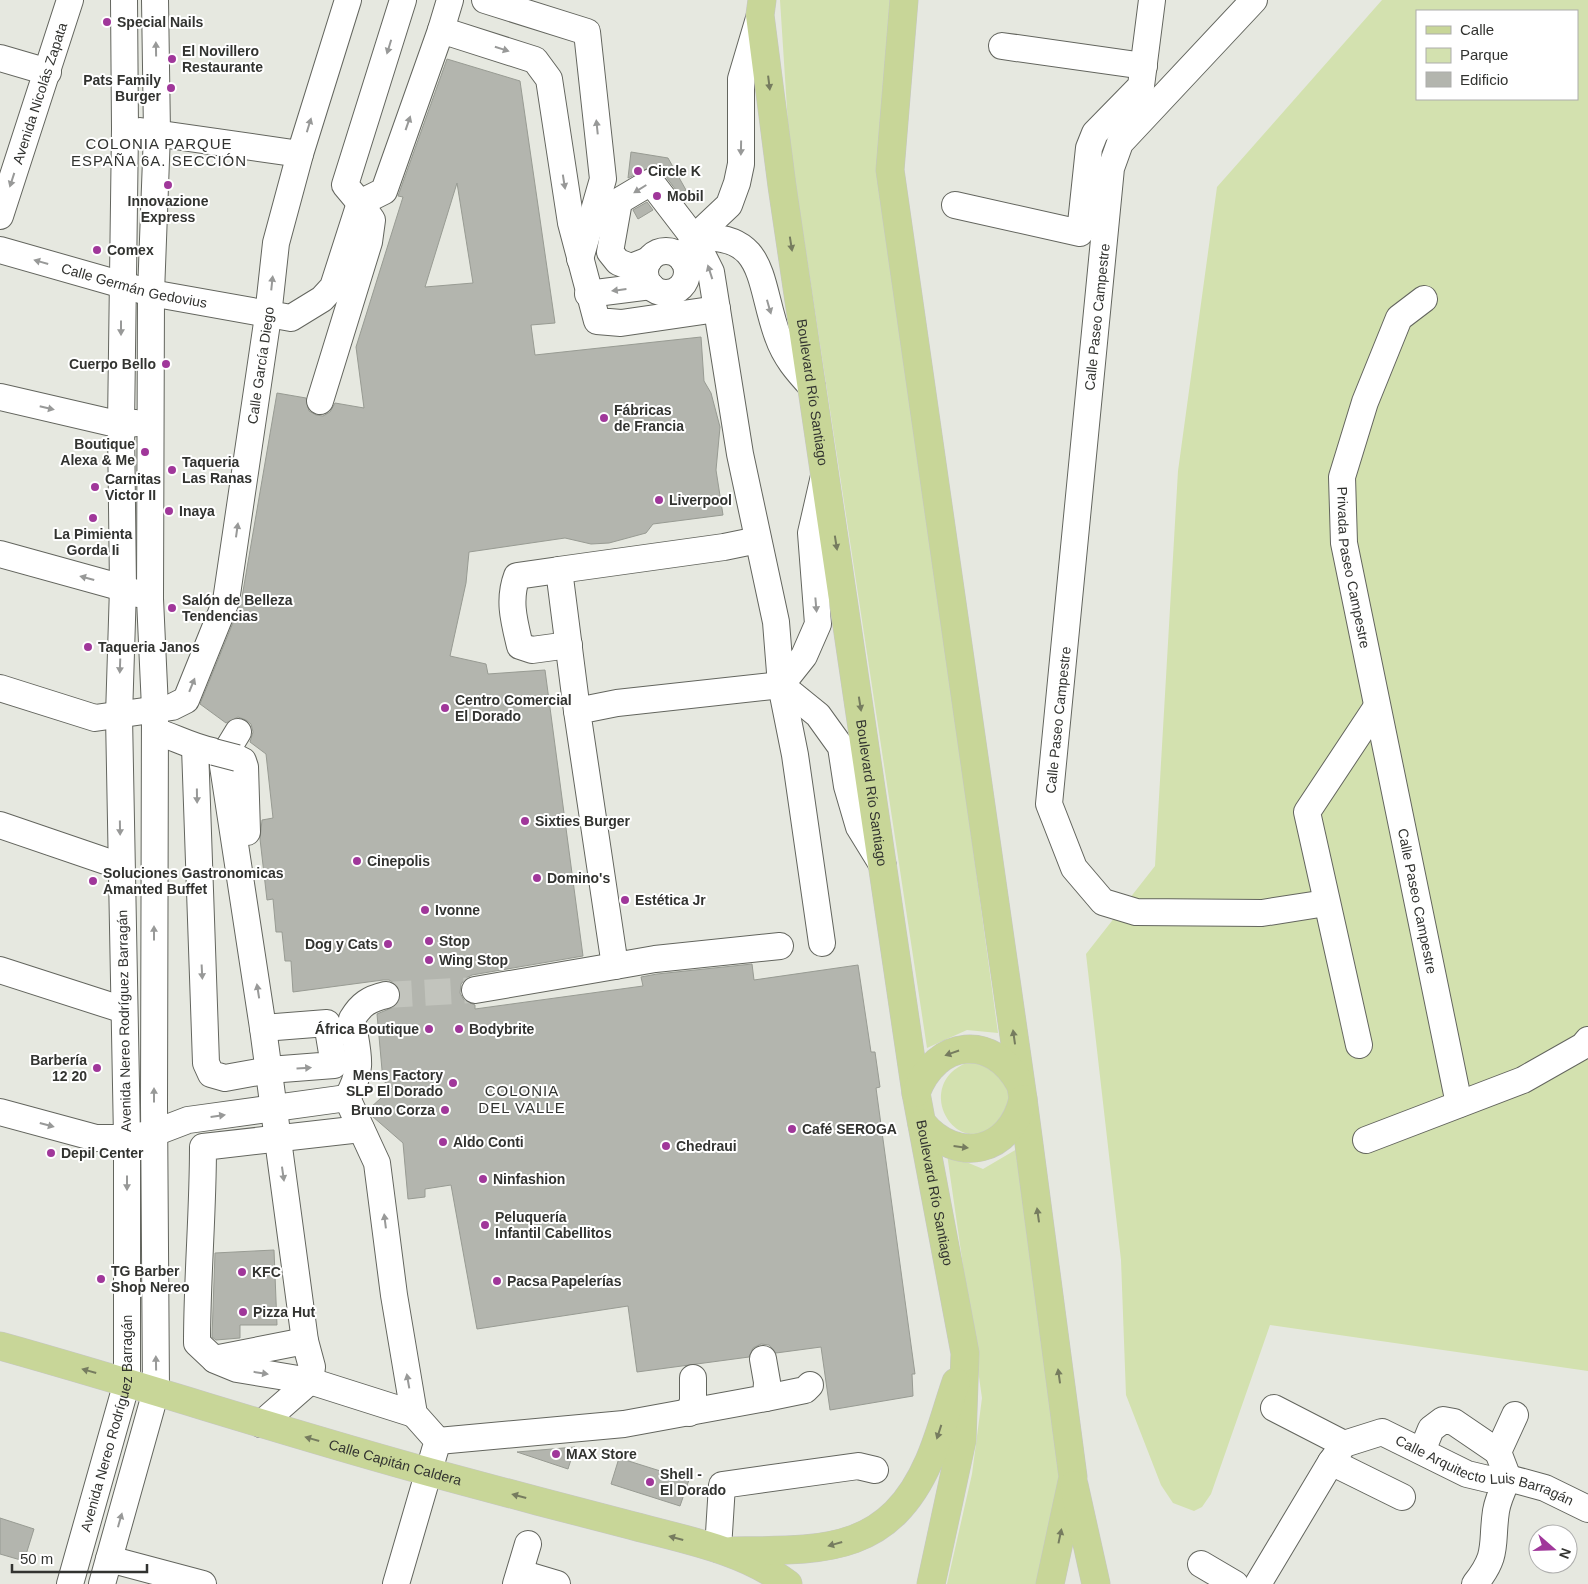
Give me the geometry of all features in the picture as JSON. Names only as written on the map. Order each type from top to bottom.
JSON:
[{"type":"main road","points":[[904,0],[890,170],[1022,1091],[1073,1477],[1096,1584]]},
{"type":"main road","name":"Boulevard Río Santiago","points":[[761,7],[782,186],[885,868],[916,1093],[965,1352],[962,1440],[931,1584]]},
{"type":"main road","points":[[916,1093],[922,1078],[931,1065],[943,1056],[958,1050],[973,1049],[988,1052],[1002,1059],[1013,1070],[1022,1091],[1019,1114],[1012,1127],[1001,1138],[988,1145],[973,1149],[958,1148],[944,1143],[931,1134],[922,1122]]},
{"type":"main road","name":"Calle Capitán Caldera","points":[[0,1346],[429,1472],[720,1550],[772,1572],[788,1584]]},
{"type":"main road","points":[[720,1550],[822,1548],[876,1530],[898,1512],[916,1488],[930,1460],[965,1352]]},
{"type":"main road","points":[[1050,1584],[1073,1477]]},
{"type":"street","name":"Avenida Nicolás Zapata","points":[[0,216],[70,0]]},
{"type":"street","name":"Avenida Nereo Rodríguez Barragán","points":[[70,1584],[127,1382],[127,1138],[120,866],[119,716],[123,588],[120,425],[125,129],[124,0]]},
{"type":"street","name":"Avenida Nereo Rodríguez Barragán","points":[[102,1584],[156,1391],[154,1132],[155,719],[150,599],[151,293],[157,133],[155,0]]},
{"type":"street","name":"Calle García Diego","points":[[155,719],[186,700],[226,601],[268,316],[276,243],[300,154],[348,0]]},
{"type":"street","points":[[320,401],[369,242],[372,220],[345,185],[403,0]]},
{"type":"street","points":[[360,203],[384,191],[450,0]]},
{"type":"street","points":[[485,0],[587,32],[602,179],[580,259]]},
{"type":"street","points":[[955,205],[1080,233],[1088,148],[1095,133],[1141,86],[1152,0]]},
{"type":"street","name":"Calle Paseo Campestre","points":[[1254,0],[1120,143],[1111,168],[1049,804],[1074,868],[1103,902],[1136,912],[1262,913],[1326,903]]},
{"type":"street","points":[[588,294],[651,286],[663,292],[670,292],[682,286],[687,273],[689,249],[730,205],[737,183],[740,164],[741,79],[761,7]]},
{"type":"street","points":[[440,30],[535,60],[549,80],[571,223],[588,294],[597,321],[621,324],[717,309]]},
{"type":"street","points":[[1002,46],[1144,66]]},
{"type":"street","points":[[0,58],[48,72]]},
{"type":"street","points":[[125,129],[300,154]]},
{"type":"street","points":[[357,148],[378,145],[386,148],[395,160]]},
{"type":"street","points":[[812,387],[791,365],[778,337],[756,263],[746,249],[734,240],[715,236],[689,249],[679,255],[666,251],[659,252],[649,260],[631,267],[618,262],[610,252],[619,201],[651,182],[689,249],[711,272],[740,454],[776,622],[782,685],[795,755],[822,943]]},
{"type":"street","name":"Calle Germán Gedovius","points":[[0,250],[151,293],[268,316],[291,318],[322,299],[333,287],[360,203]]},
{"type":"street","points":[[649,260],[645,274],[651,286]]},
{"type":"street","name":"Privada Paseo Campestre","points":[[1376,708],[1344,543],[1342,477],[1365,402],[1399,318],[1424,298]]},
{"type":"street","points":[[0,397],[120,425],[151,421]]},
{"type":"street","points":[[782,685],[804,656],[818,624],[811,533],[825,471]]},
{"type":"street","points":[[569,645],[532,650],[520,646],[512,610],[512,589],[517,576],[724,547],[758,540]]},
{"type":"street","points":[[0,554],[123,588],[150,599]]},
{"type":"street","points":[[559,570],[577,711],[615,966]]},
{"type":"street","points":[[577,711],[616,703],[782,685],[818,715],[841,747],[847,786],[859,827],[885,868]]},
{"type":"street","points":[[0,688],[95,718],[119,716],[155,719],[186,741],[242,761],[245,767],[247,834],[242,890]]},
{"type":"street","points":[[1359,1045],[1307,812],[1376,708]]},
{"type":"street","name":"Calle Paseo Campestre","points":[[1376,708],[1459,1104]]},
{"type":"street","points":[[198,888],[221,838],[223,813],[215,761],[232,728],[224,755],[223,766],[269,1070],[305,1341],[312,1367],[310,1381],[261,1424]]},
{"type":"street","points":[[215,752],[198,888],[206,1063],[211,1074],[226,1078],[269,1070],[334,1066],[327,1022],[263,1028]]},
{"type":"street","points":[[0,825],[120,866]]},
{"type":"street","points":[[476,990],[655,959],[780,946]]},
{"type":"street","points":[[0,970],[124,1010]]},
{"type":"street","points":[[347,1098],[356,1082],[359,1067],[352,1019],[359,1007],[368,1000],[386,995]]},
{"type":"street","points":[[1366,1140],[1523,1080],[1583,1046],[1588,1040]]},
{"type":"street","points":[[0,1112],[96,1138],[127,1138],[154,1132],[188,1120],[347,1098]]},
{"type":"street","points":[[347,1098],[377,1163],[394,1295],[414,1414]]},
{"type":"street","points":[[360,1129],[202,1147],[202,1220],[197,1277],[197,1343],[214,1359],[237,1369],[310,1381],[414,1414],[438,1441]]},
{"type":"street","points":[[214,1359],[305,1341]]},
{"type":"street","points":[[763,1359],[767,1382],[766,1398]]},
{"type":"street","points":[[688,1413],[692,1401],[693,1378]]},
{"type":"street","points":[[438,1441],[624,1424],[805,1390],[810,1385]]},
{"type":"street","points":[[1274,1408],[1402,1497]]},
{"type":"street","points":[[1498,1452],[1516,1415]]},
{"type":"street","points":[[1422,1451],[1432,1429],[1443,1420],[1454,1422],[1498,1452],[1508,1478],[1496,1511],[1494,1549],[1487,1569],[1476,1584]]},
{"type":"street","name":"Calle Arquitecto Luis Barragán","points":[[1337,1453],[1382,1432],[1468,1474],[1488,1479],[1508,1478],[1545,1488],[1588,1509]]},
{"type":"street","points":[[396,1584],[438,1441]]},
{"type":"street","points":[[1258,1584],[1337,1453]]},
{"type":"street","points":[[720,1550],[722,1485],[858,1466],[875,1470]]},
{"type":"street","points":[[528,1544],[518,1579],[557,1584]]},
{"type":"street","points":[[109,1559],[203,1584]]},
{"type":"street","points":[[1200,1564],[1235,1584]]},
{"type":"green space","points":[[780,0],[895,0],[880,165],[998,1033],[967,1030],[927,1048],[789,140]]},
{"type":"green space","points":[[1382,0],[1588,0],[1588,1371],[1270,1325],[1211,1494],[1202,1507],[1194,1511],[1173,1503],[1161,1485],[1126,1395],[1121,1260],[1086,954],[1155,866],[1178,471],[1217,187]]},
{"type":"green space","points":[[975,1060],[1008,1076],[1011,1111],[995,1126],[984,1133],[970,1134],[958,1129],[948,1120],[942,1107],[941,1094],[946,1080],[957,1068]]},
{"type":"green space","points":[[1017,1149],[1027,1237],[1052,1390],[1060,1475],[1036,1584],[947,1584],[972,1474],[982,1398],[947,1154],[983,1169]]},
{"type":"building","name":"Centro Comercial El Dorado","points":[[447,59],[520,81],[555,323],[531,325],[535,355],[701,337],[704,381],[711,393],[720,427],[716,470],[723,515],[653,524],[646,533],[609,543],[591,544],[565,538],[469,552],[466,583],[450,656],[486,664],[488,674],[545,670],[583,956],[472,975],[461,984],[460,993],[464,1000],[475,1005],[475,1009],[643,986],[641,977],[657,974],[752,964],[754,980],[858,965],[871,1052],[875,1052],[880,1087],[876,1088],[915,1374],[912,1374],[913,1396],[830,1410],[821,1347],[776,1353],[769,1345],[761,1344],[753,1348],[749,1357],[637,1372],[628,1306],[477,1329],[451,1185],[425,1189],[425,1197],[408,1199],[403,1143],[372,1116],[369,1109],[393,1087],[383,1081],[377,1014],[396,1006],[401,998],[400,991],[396,984],[389,980],[383,980],[293,992],[291,961],[285,961],[282,932],[276,932],[273,899],[267,900],[260,839],[262,820],[273,818],[266,754],[250,742],[253,732],[251,724],[246,720],[238,717],[226,723],[200,704],[241,603],[277,393],[306,398],[309,411],[316,415],[323,416],[330,412],[335,403],[364,408],[356,347],[403,197],[398,196]],"holes":[[[457,183],[473,283],[425,287]]]},
{"type":"building","points":[[631,152],[668,158],[686,190],[679,194],[663,173],[651,167],[628,178]]},
{"type":"building","points":[[647,202],[653,210],[638,219],[633,210]]},
{"type":"building","points":[[274,1250],[277,1325],[240,1325],[240,1338],[216,1340],[212,1337],[215,1253]]},
{"type":"building","name":"MAX Store","points":[[575,1447],[568,1469],[517,1452]]},
{"type":"building","name":"Shell - El Dorado","points":[[619,1458],[689,1480],[680,1506],[611,1484]]},
{"type":"building","points":[[0,1518],[34,1529],[24,1561],[0,1554]]},
{"type":"tunnel","points":[[386,995],[475,990]]},
{"type":"place","name":"Special Nails","points":[[107,22]]},
{"type":"place","name":"El Novillero Restaurante","points":[[172,59]]},
{"type":"place","name":"Pats Family Burger","points":[[171,88]]},
{"type":"place","name":"Circle K","points":[[638,171]]},
{"type":"place","name":"Innovazione Express","points":[[168,185]]},
{"type":"place","name":"Mobil","points":[[657,196]]},
{"type":"place","name":"Comex","points":[[97,250]]},
{"type":"place","name":"Cuerpo Bello","points":[[166,364]]},
{"type":"place","name":"Fábricas de Francia","points":[[604,418]]},
{"type":"place","name":"Boutique Alexa & Me","points":[[145,452]]},
{"type":"place","name":"Taqueria Las Ranas","points":[[172,470]]},
{"type":"place","name":"Carnitas Victor II","points":[[95,487]]},
{"type":"place","name":"Liverpool","points":[[659,500]]},
{"type":"place","name":"Inaya","points":[[169,511]]},
{"type":"place","name":"La Pimienta Gorda Ii","points":[[93,518]]},
{"type":"place","name":"Salón de Belleza Tendencias","points":[[172,608]]},
{"type":"place","name":"Taqueria Janos","points":[[88,647]]},
{"type":"place","name":"Centro Comercial El Dorado","points":[[445,708]]},
{"type":"place","name":"Sixties Burger","points":[[525,821]]},
{"type":"place","name":"Cinepolis","points":[[357,861]]},
{"type":"place","name":"Domino's","points":[[537,878]]},
{"type":"place","name":"Soluciones Gastronomicas Amanted Buffet","points":[[93,881]]},
{"type":"place","name":"Estética Jr","points":[[625,900]]},
{"type":"place","name":"Ivonne","points":[[425,910]]},
{"type":"place","name":"Stop","points":[[429,941]]},
{"type":"place","name":"Dog y Cats","points":[[388,944]]},
{"type":"place","name":"Wing Stop","points":[[429,960]]},
{"type":"place","name":"África Boutique","points":[[429,1029]]},
{"type":"place","name":"Bodybrite","points":[[459,1029]]},
{"type":"place","name":"Barbería 12 20","points":[[97,1068]]},
{"type":"place","name":"Mens Factory SLP El Dorado","points":[[453,1083]]},
{"type":"place","name":"Bruno Corza","points":[[445,1110]]},
{"type":"place","name":"Café SEROGA","points":[[792,1129]]},
{"type":"place","name":"Aldo Conti","points":[[443,1142]]},
{"type":"place","name":"Chedraui","points":[[666,1146]]},
{"type":"place","name":"Depil Center","points":[[51,1153]]},
{"type":"place","name":"Ninfashion","points":[[483,1179]]},
{"type":"place","name":"Peluquería Infantil Cabellitos","points":[[485,1225]]},
{"type":"place","name":"KFC","points":[[242,1272]]},
{"type":"place","name":"TG Barber Shop Nereo","points":[[101,1279]]},
{"type":"place","name":"Pacsa Papelerías","points":[[497,1281]]},
{"type":"place","name":"Pizza Hut","points":[[243,1312]]},
{"type":"place","name":"MAX Store","points":[[556,1454]]},
{"type":"place","name":"Shell - El Dorado","points":[[650,1482]]},
{"type":"district","name":"COLONIA PARQUE ESPAÑA 6A. SECCIÓN","points":[[159,152]]},
{"type":"district","name":"COLONIA DEL VALLE","points":[[522,1100]]}]
